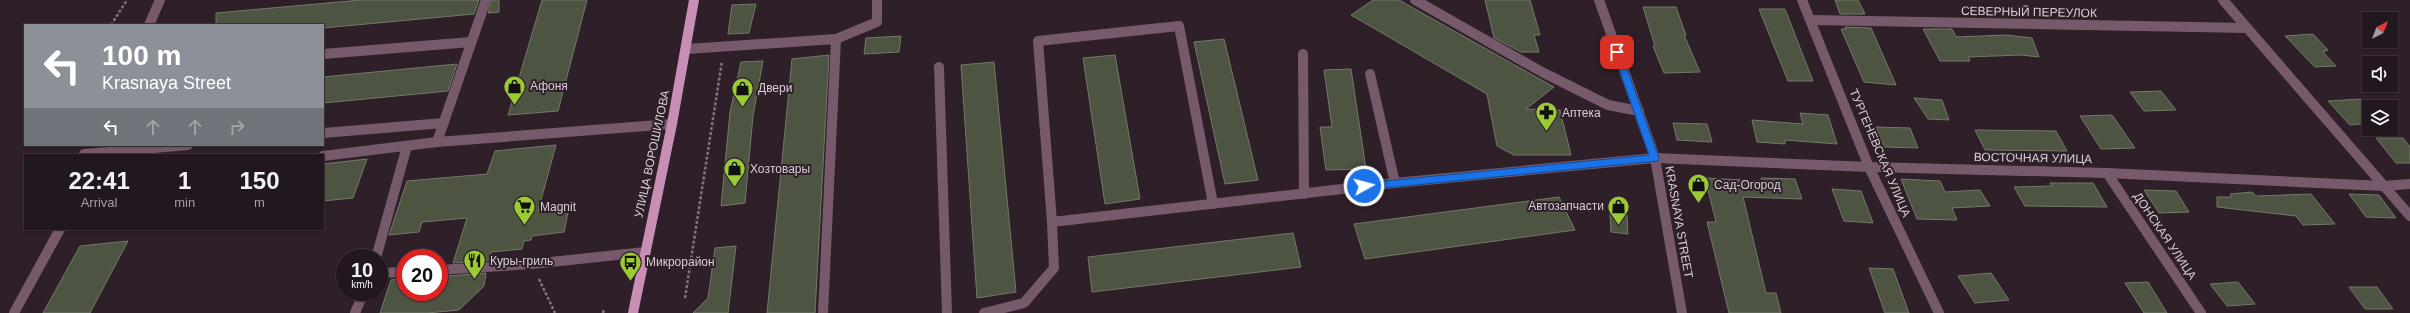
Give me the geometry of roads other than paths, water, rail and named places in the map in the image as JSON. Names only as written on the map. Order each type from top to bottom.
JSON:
[{"type":"main road","name":"УЛИЦА ВОРОШИЛОВА","points":[[633,313],[687,49],[694,0]]},
{"type":"street","points":[[149,24],[160,0]]},
{"type":"street","points":[[437,142],[486,0]]},
{"type":"street","points":[[687,49],[836,39],[877,22],[877,0]]},
{"type":"street","points":[[1415,0],[1542,72],[1608,105],[1639,111]]},
{"type":"street","name":"KRASNAYA STREET","points":[[1599,0],[1655,158],[1682,313]]},
{"type":"street","name":"ТУРГЕНЕВСКАЯ УЛИЦА","points":[[1802,0],[1869,167],[1939,313]]},
{"type":"street","points":[[2223,0],[2410,216]]},
{"type":"street","name":"СЕВЕРНЫЙ ПЕРЕУЛОК","points":[[1811,20],[2247,28]]},
{"type":"street","points":[[984,313],[1024,303],[1054,268],[1052,222],[1038,41],[1179,26],[1213,204]]},
{"type":"street","points":[[823,313],[836,39]]},
{"type":"street","points":[[324,54],[472,42]]},
{"type":"street","points":[[1303,54],[1304,194]]},
{"type":"street","points":[[939,67],[947,313]]},
{"type":"street","points":[[1370,74],[1395,183]]},
{"type":"street","points":[[324,133],[444,123]]},
{"type":"street","points":[[324,156],[437,142],[672,124]]},
{"type":"street","points":[[86,151],[171,146]]},
{"type":"street","points":[[378,249],[407,146]]},
{"type":"street","name":"ВОСТОЧНАЯ УЛИЦА","points":[[1052,222],[1395,183],[1655,158],[1869,167],[2107,173],[2383,186],[2410,184]]},
{"type":"street","name":"ДОНСКАЯ УЛИЦА","points":[[2107,173],[2201,313]]},
{"type":"street","points":[[14,313],[59,230]]},
{"type":"street","points":[[448,269],[532,264],[646,252]]},
{"type":"street","points":[[355,313],[360,301]]},
{"type":"place","name":"Афоня","points":[[515,106]]},
{"type":"place","name":"Двери","points":[[743,108]]},
{"type":"place","name":"Аптека","points":[[1546,132]]},
{"type":"place","name":"Хозтовары","points":[[735,188]]},
{"type":"place","name":"Сад-Огород","points":[[1698,204]]},
{"type":"place","name":"Magnit","points":[[524,226]]},
{"type":"place","name":"Автозапчасти","points":[[1619,226]]},
{"type":"place","name":"Куры-гриль","points":[[474,280]]},
{"type":"place","name":"Микрорайон","points":[[631,282]]}]
